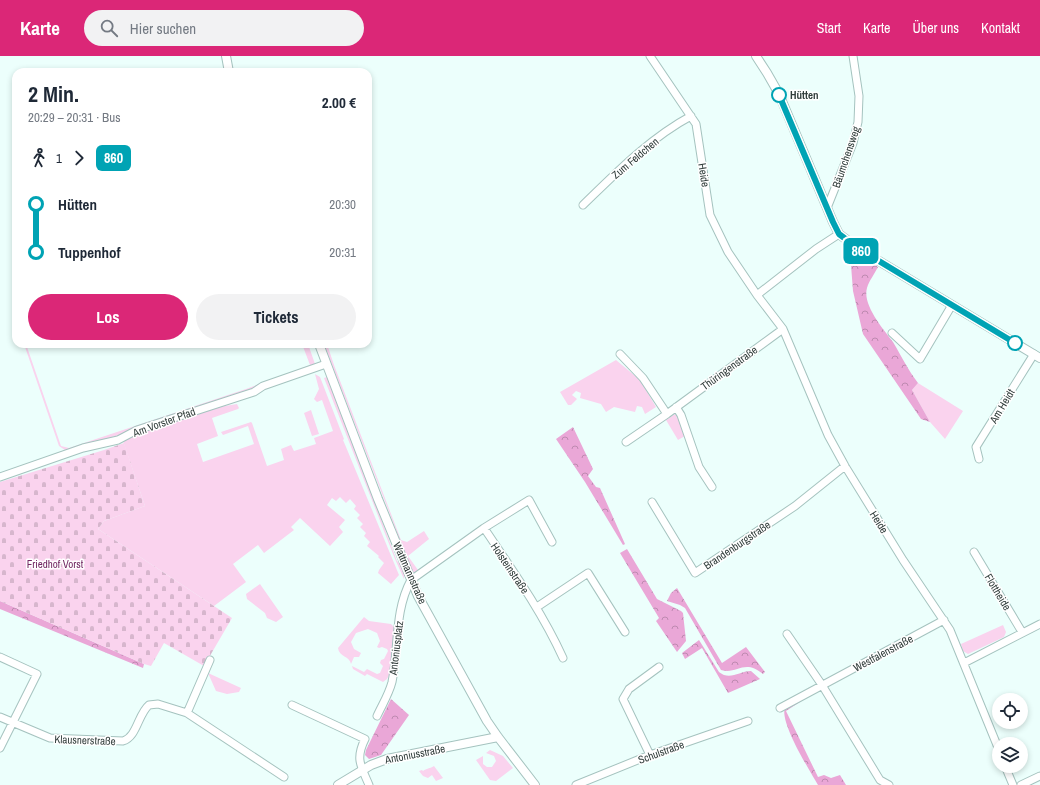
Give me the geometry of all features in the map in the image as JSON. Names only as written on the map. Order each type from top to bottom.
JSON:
[{"type":"street","points":[[226,56],[228,68]]},
{"type":"street","name":"Heide","points":[[650,56],[696,124],[710,216],[728,252],[757,295],[783,329],[828,435],[845,466],[903,560],[950,630],[994,737]]},
{"type":"street","points":[[756,56],[779,94],[839,234],[859,249],[1037,356]]},
{"type":"street","name":"Bäumchensweg","points":[[827,208],[853,143],[858,122],[859,96],[853,56]]},
{"type":"street","name":"Zum Feldchen","points":[[583,205],[642,150],[678,123],[691,116]]},
{"type":"street","points":[[757,295],[816,249],[839,234]]},
{"type":"street","points":[[892,333],[920,359],[952,305]]},
{"type":"street","name":"Thüringenstraße","points":[[626,442],[667,414],[783,329]]},
{"type":"street","name":"Wattmannstraße","points":[[320,348],[378,499],[418,596],[487,721],[535,785]]},
{"type":"street","points":[[620,354],[643,378],[667,414]]},
{"type":"street","name":"Am Heidt","points":[[980,460],[976,447],[1037,356]]},
{"type":"street","name":"Am Vorster Pfad","points":[[0,477],[83,448],[118,440],[137,430],[254,392],[263,386],[326,364]]},
{"type":"street","points":[[676,407],[681,415],[700,467],[712,487]]},
{"type":"street","name":"Brandenburgstraße","points":[[652,502],[695,573],[795,506],[845,466]]},
{"type":"street","points":[[411,580],[484,528],[529,500],[552,542]]},
{"type":"street","name":"Holsteinstraße","points":[[484,528],[537,607],[563,658]]},
{"type":"street","name":"Flottheide","points":[[974,552],[1022,632]]},
{"type":"street","points":[[537,607],[588,573],[625,632]]},
{"type":"street","name":"Antoniusplatz","points":[[376,716],[391,684],[401,606],[406,589],[411,580]]},
{"type":"street","name":"Westfalenstraße","points":[[780,708],[944,620]]},
{"type":"street","points":[[964,662],[1040,624]]},
{"type":"street","points":[[787,634],[822,685],[880,780],[889,785]]},
{"type":"street","points":[[0,657],[37,674],[0,748]]},
{"type":"street","points":[[187,713],[210,660]]},
{"type":"street","points":[[650,756],[623,699],[630,689],[658,667]]},
{"type":"street","name":"Klausnerstraße","points":[[13,723],[50,738],[123,741],[131,736],[143,712],[149,705],[158,704],[187,713],[284,777]]},
{"type":"street","points":[[292,705],[365,739],[359,755],[369,785]]},
{"type":"street","points":[[0,717],[13,723]]},
{"type":"street","name":"Schulstraße","points":[[576,785],[650,756],[748,721]]},
{"type":"street","name":"Antoniusstraße","points":[[338,785],[363,770],[387,759],[444,749],[498,737]]},
{"type":"street","points":[[1008,773],[1013,785]]},
{"type":"street","points":[[1021,785],[1040,776]]},
{"type":"green space","points":[[850,252],[859,255],[878,267],[867,288],[866,295],[868,302],[875,317],[893,342],[918,383],[912,390],[930,422],[921,419],[863,334],[853,291]]},
{"type":"green space","points":[[25,348],[27,348],[61,446],[69,448],[246,389],[310,365],[304,348],[309,348],[315,364],[312,367],[242,393],[154,421],[123,434],[65,450],[59,446]]},
{"type":"green space","points":[[326,348],[328,348],[401,540],[407,542],[424,531],[429,539],[408,556],[418,570],[415,573],[412,571]]},
{"type":"green space","points":[[616,360],[640,380],[656,407],[645,414],[642,407],[637,406],[635,412],[614,407],[606,412],[601,404],[580,398],[581,393],[576,391],[572,395],[577,399],[571,405],[568,405],[560,392]]},
{"type":"green space","points":[[315,374],[320,377],[344,439],[343,440],[399,575],[391,584],[378,573],[384,563],[378,557],[379,556],[367,546],[370,542],[364,536],[366,533],[360,527],[363,524],[357,518],[360,515],[354,509],[356,506],[350,499],[346,503],[340,497],[336,501],[332,498],[327,505],[345,520],[339,527],[343,532],[330,546],[300,518],[291,527],[294,530],[264,553],[258,545],[233,564],[246,582],[214,606],[98,529],[104,521],[145,506],[123,441],[149,430],[213,408],[237,404],[238,409],[212,418],[218,436],[197,444],[203,462],[254,444],[248,426],[223,435],[221,432],[251,422],[267,466],[284,460],[281,449],[291,445],[294,451],[316,444],[314,438],[333,431],[322,400],[317,402],[314,399],[319,389]]},
{"type":"green space","points":[[327,377],[397,561],[403,569],[404,579],[324,378]]},
{"type":"green space","points":[[918,383],[963,411],[945,439],[930,422],[912,390]]},
{"type":"green space","points":[[311,410],[319,434],[312,436],[304,413]]},
{"type":"green space","points":[[675,414],[685,436],[678,440],[666,420]]},
{"type":"green space","points":[[573,427],[593,469],[588,476],[596,487],[600,488],[625,544],[623,545],[585,482],[556,439]]},
{"type":"green space","name":"Friedhof Vorst","points":[[124,443],[145,506],[104,521],[98,529],[232,618],[204,666],[164,643],[151,666],[144,664],[0,601],[0,482]]},
{"type":"green space","points":[[627,549],[657,599],[683,613],[686,641],[677,652],[656,621],[659,618],[620,553]]},
{"type":"green space","points":[[260,584],[283,617],[276,622],[267,618],[265,613],[247,599],[246,594]]},
{"type":"green space","points":[[677,588],[722,663],[746,647],[765,672],[763,674],[751,667],[727,671],[721,670],[685,608],[667,601],[671,593]]},
{"type":"green space","points":[[0,601],[144,664],[143,668],[0,609]]},
{"type":"green space","points":[[364,617],[369,621],[391,624],[395,628],[390,673],[387,679],[383,682],[367,674],[365,676],[353,669],[352,666],[364,672],[367,669],[377,674],[380,673],[383,666],[380,663],[381,660],[384,659],[388,651],[382,647],[377,647],[380,641],[377,633],[368,629],[356,633],[351,642],[354,649],[361,653],[359,657],[354,657],[351,664],[349,659],[340,653],[338,648]]},
{"type":"green space","points":[[1003,625],[1006,632],[1004,637],[968,654],[963,651],[961,644]]},
{"type":"green space","points":[[699,640],[719,672],[723,675],[731,676],[751,671],[760,679],[728,693],[702,648],[685,659],[682,653]]},
{"type":"green space","points":[[208,673],[241,688],[239,692],[227,694],[216,691]]},
{"type":"green space","points":[[820,689],[786,711],[818,777],[824,775],[831,778],[840,775],[846,785],[818,785],[802,758],[786,724],[784,714],[785,707]]},
{"type":"green space","points":[[391,699],[409,715],[381,755],[369,759],[365,755],[366,750]]},
{"type":"green space","points":[[490,750],[503,756],[513,768],[496,781],[490,780],[476,760],[483,756],[483,764],[487,767],[492,767],[496,761],[494,756],[486,753]]},
{"type":"green space","points":[[434,766],[443,778],[436,781],[432,775],[428,778],[423,776],[419,771],[423,771]]},
{"type":"bus line","name":"860","points":[[779,95],[839,234],[859,249],[1015,343]]},
{"type":"place","name":"Hütten","points":[[779,95]]}]
